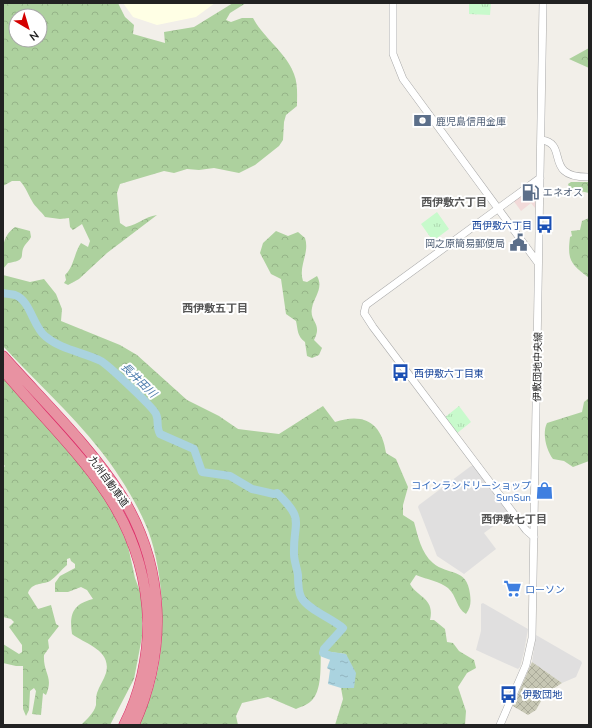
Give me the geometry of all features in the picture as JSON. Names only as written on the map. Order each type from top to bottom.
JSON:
[{"type":"highway","name":"九州自動車道","points":[[3,356],[82,445],[106,475],[130,511],[145,544],[157,597],[158,628],[150,678],[134,725]]},
{"type":"highway","name":"九州自動車道","points":[[3,370],[76,451],[99,480],[121,516],[136,548],[146,596],[147,644],[138,692],[124,725]]},
{"type":"street","points":[[393,3],[394,54],[399,72],[538,263]]},
{"type":"street","name":"伊敷団地中央線","points":[[500,725],[524,669],[531,643],[544,3]]},
{"type":"street","points":[[541,140],[548,141],[555,147],[560,167],[566,174],[574,177],[589,177]]},
{"type":"street","points":[[534,537],[526,530],[454,437],[364,313],[366,305],[540,178]]},
{"type":"shaded area","points":[[123,3],[215,3],[196,17],[157,25],[133,17]]},
{"type":"shaded area","name":"エネオス","points":[[536,183],[535,208],[531,203],[521,211],[513,200]]},
{"type":"shaded area","points":[[471,466],[474,466],[510,514],[484,533],[496,549],[464,574],[437,556],[418,507]]},
{"type":"shaded area","points":[[483,603],[528,629],[524,652],[520,667],[518,669],[476,650],[481,631],[481,604]]},
{"type":"shaded area","points":[[536,635],[581,661],[582,663],[576,677],[562,683],[532,662]]},
{"type":"shaded area","points":[[532,662],[562,683],[545,694],[536,710],[528,715],[513,706]]},
{"type":"green space","points":[[3,3],[118,3],[125,17],[134,25],[133,34],[165,43],[164,32],[194,27],[233,3],[246,3],[230,13],[226,20],[231,22],[242,18],[253,18],[263,33],[286,59],[294,74],[297,86],[297,106],[286,115],[283,140],[279,146],[255,165],[239,173],[214,168],[199,170],[187,169],[174,173],[164,171],[120,184],[117,193],[120,223],[126,227],[148,217],[157,215],[107,253],[79,279],[68,285],[64,283],[66,280],[65,275],[70,268],[81,243],[88,247],[90,241],[82,224],[73,230],[70,227],[69,218],[60,219],[45,217],[33,203],[20,181],[12,181],[3,186]]},
{"type":"green space","points":[[469,3],[491,3],[490,15],[469,14]]},
{"type":"green space","points":[[589,48],[589,68],[569,59]]},
{"type":"green space","points":[[571,182],[589,182],[589,193],[570,189],[568,184]]},
{"type":"green space","points":[[437,212],[449,229],[433,241],[421,224]]},
{"type":"green space","points":[[589,218],[589,278],[574,265],[570,257],[569,245],[570,237],[572,236],[571,231],[580,230],[582,221]]},
{"type":"green space","points":[[15,227],[30,231],[31,237],[23,249],[21,259],[8,263],[3,269],[3,245],[10,231]]},
{"type":"green space","points":[[276,231],[288,236],[298,232],[305,238],[306,249],[302,270],[303,281],[307,282],[317,276],[319,280],[318,292],[312,308],[312,317],[317,326],[314,340],[322,348],[319,355],[312,358],[307,356],[305,342],[299,335],[296,321],[286,314],[281,279],[271,274],[260,253],[263,243]]},
{"type":"green space","points":[[3,275],[30,282],[44,279],[56,294],[62,309],[61,321],[120,345],[137,355],[187,400],[219,416],[238,429],[279,434],[323,406],[335,422],[355,418],[370,422],[376,427],[384,443],[386,453],[396,459],[408,487],[403,505],[403,515],[414,522],[420,544],[429,559],[439,567],[461,576],[468,585],[470,607],[466,614],[460,609],[451,591],[445,586],[416,575],[410,584],[413,589],[428,603],[431,613],[430,620],[434,620],[445,629],[447,642],[453,643],[459,651],[474,660],[476,668],[467,673],[458,687],[466,711],[465,725],[335,725],[343,699],[341,688],[354,688],[346,654],[321,651],[320,678],[317,692],[309,703],[296,709],[268,697],[242,703],[236,716],[238,725],[138,725],[151,695],[156,677],[162,638],[159,576],[151,539],[136,505],[107,459],[89,436],[3,346]]},
{"type":"green space","points":[[3,376],[30,409],[59,437],[107,496],[128,546],[135,578],[142,597],[142,637],[134,679],[110,725],[81,725],[94,711],[97,693],[105,676],[107,665],[101,653],[72,634],[71,621],[74,611],[81,604],[93,599],[87,590],[81,587],[68,592],[55,592],[55,583],[60,576],[75,568],[75,564],[70,558],[67,559],[67,565],[50,581],[35,585],[28,593],[38,609],[51,605],[56,624],[59,626],[48,640],[49,648],[44,655],[49,683],[46,695],[43,693],[41,715],[32,714],[36,691],[34,688],[30,691],[29,710],[26,716],[23,709],[23,666],[3,663],[3,644],[19,654],[22,652],[22,645],[9,627],[14,622],[11,619],[3,617],[3,468],[5,466],[3,464]]},
{"type":"green space","points":[[589,398],[589,461],[573,467],[564,461],[553,459],[548,451],[545,436],[547,423],[582,412],[584,402]]},
{"type":"green space","points":[[459,406],[471,422],[456,434],[444,418]]},
{"type":"water","points":[[333,652],[346,654],[356,673],[354,688],[341,688],[328,684],[330,670],[327,668]]},
{"type":"waterway","name":"長井田川","points":[[3,293],[15,295],[20,298],[28,308],[41,332],[51,341],[65,348],[101,361],[121,378],[147,403],[156,414],[160,434],[194,449],[202,472],[230,476],[252,489],[274,494],[277,493],[286,502],[292,510],[296,521],[294,557],[301,597],[308,606],[343,628],[324,649],[323,653],[334,657]]},
{"type":"place","name":"鹿児島信用金庫","points":[[423,121]]},
{"type":"place","name":"エネオス","points":[[530,192]]},
{"type":"place","name":"西伊敷六丁目","points":[[545,225]]},
{"type":"place","name":"岡之原簡易郵便局","points":[[518,243]]},
{"type":"place","name":"西伊敷六丁目東","points":[[401,373]]},
{"type":"place","name":"コインランドリーショップ SunSun","points":[[544,491]]},
{"type":"place","name":"ローソン","points":[[512,589]]},
{"type":"place","name":"伊敷団地","points":[[509,694]]},
{"type":"district","name":"西伊敷六丁目","points":[[454,202]]},
{"type":"district","name":"西伊敷五丁目","points":[[215,308]]},
{"type":"district","name":"西伊敷七丁目","points":[[514,519]]}]
